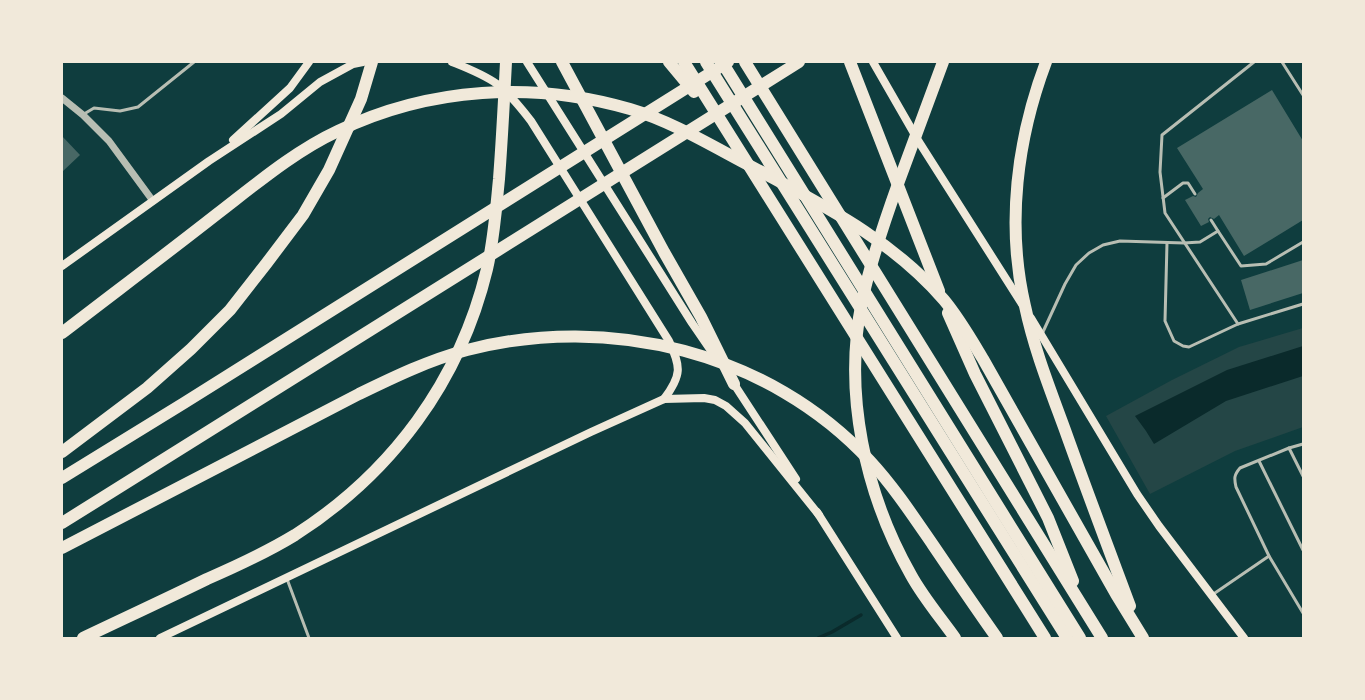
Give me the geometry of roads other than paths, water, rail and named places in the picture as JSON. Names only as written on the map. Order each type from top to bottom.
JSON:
[{"type":"highway","points":[[62,452],[147,388],[230,310],[303,215],[329,170],[361,99],[372,62]]},
{"type":"highway","points":[[83,638],[250,560],[294,535],[351,494],[377,470],[400,444],[421,416],[442,384],[455,360],[471,320],[487,268],[496,219],[506,62]]},
{"type":"highway","points":[[562,62],[664,252],[701,317],[734,384]]},
{"type":"highway","points":[[669,62],[727,132]]},
{"type":"highway","points":[[684,62],[1045,638]]},
{"type":"highway","points":[[706,62],[1067,638]]},
{"type":"highway","points":[[722,62],[1080,638]]},
{"type":"highway","points":[[62,478],[728,62]]},
{"type":"highway","points":[[745,62],[1102,638]]},
{"type":"highway","points":[[62,524],[799,62]]},
{"type":"highway","points":[[850,62],[955,331],[1048,518],[1084,610]]},
{"type":"highway","points":[[943,62],[871,262],[862,302],[857,336],[856,375],[861,440],[871,481],[882,515],[911,576],[955,638]]},
{"type":"highway","points":[[1046,62],[1024,133],[1016,200],[1016,236],[1024,305],[1039,357],[1091,504],[1142,637]]},
{"type":"highway","points":[[62,333],[288,161],[338,131],[371,117],[403,106],[435,99],[467,94],[498,92],[563,94],[597,100],[633,110],[668,124],[743,162],[849,220],[898,255],[922,277],[945,301],[983,359],[1116,594],[1142,637]]},
{"type":"highway","points":[[62,548],[382,382],[434,360],[466,350],[502,342],[533,338],[567,336],[617,338],[653,343],[695,353],[743,371],[780,389],[821,417],[853,444],[886,479],[915,518],[996,638]]},
{"type":"main road","points":[[209,161],[290,88],[309,62]]},
{"type":"main road","points":[[62,266],[209,161],[281,114],[320,82],[353,64],[363,62]]},
{"type":"main road","points":[[452,62],[477,73],[497,85],[518,105],[531,121],[669,341],[676,356],[679,370],[676,380],[664,399]]},
{"type":"main road","points":[[527,62],[692,323],[734,384],[897,638]]},
{"type":"main road","points":[[873,62],[920,142],[1042,335],[1137,494],[1159,526],[1244,638]]},
{"type":"main road","points":[[160,638],[591,432],[664,399],[704,398],[715,400],[726,406],[745,423],[819,515]]},
{"type":"street","points":[[62,98],[109,141],[153,201]]},
{"type":"lane","points":[[82,115],[94,108],[120,111],[138,107],[194,62]]},
{"type":"lane","points":[[1238,324],[1165,213],[1160,172],[1162,135],[1254,62]]},
{"type":"lane","points":[[1282,62],[1303,95]]},
{"type":"lane","points":[[1163,198],[1183,183],[1188,183],[1195,194]]},
{"type":"lane","points":[[1211,220],[1241,266],[1266,264],[1303,242]]},
{"type":"lane","points":[[1042,335],[1072,271],[1076,265],[1089,253],[1103,245],[1120,241],[1167,243],[1200,242],[1218,231]]},
{"type":"lane","points":[[1167,243],[1165,321],[1174,341],[1183,346],[1189,347],[1238,324],[1303,304]]},
{"type":"lane","points":[[1303,444],[1289,448],[1240,468],[1235,474],[1234,480],[1269,556],[1303,613]]},
{"type":"lane","points":[[1289,448],[1303,476]]},
{"type":"lane","points":[[1259,460],[1303,550]]},
{"type":"lane","points":[[1212,595],[1269,556]]},
{"type":"lane","points":[[286,577],[309,638]]},
{"type":"waterway","points":[[818,638],[832,632],[861,615]]}]
